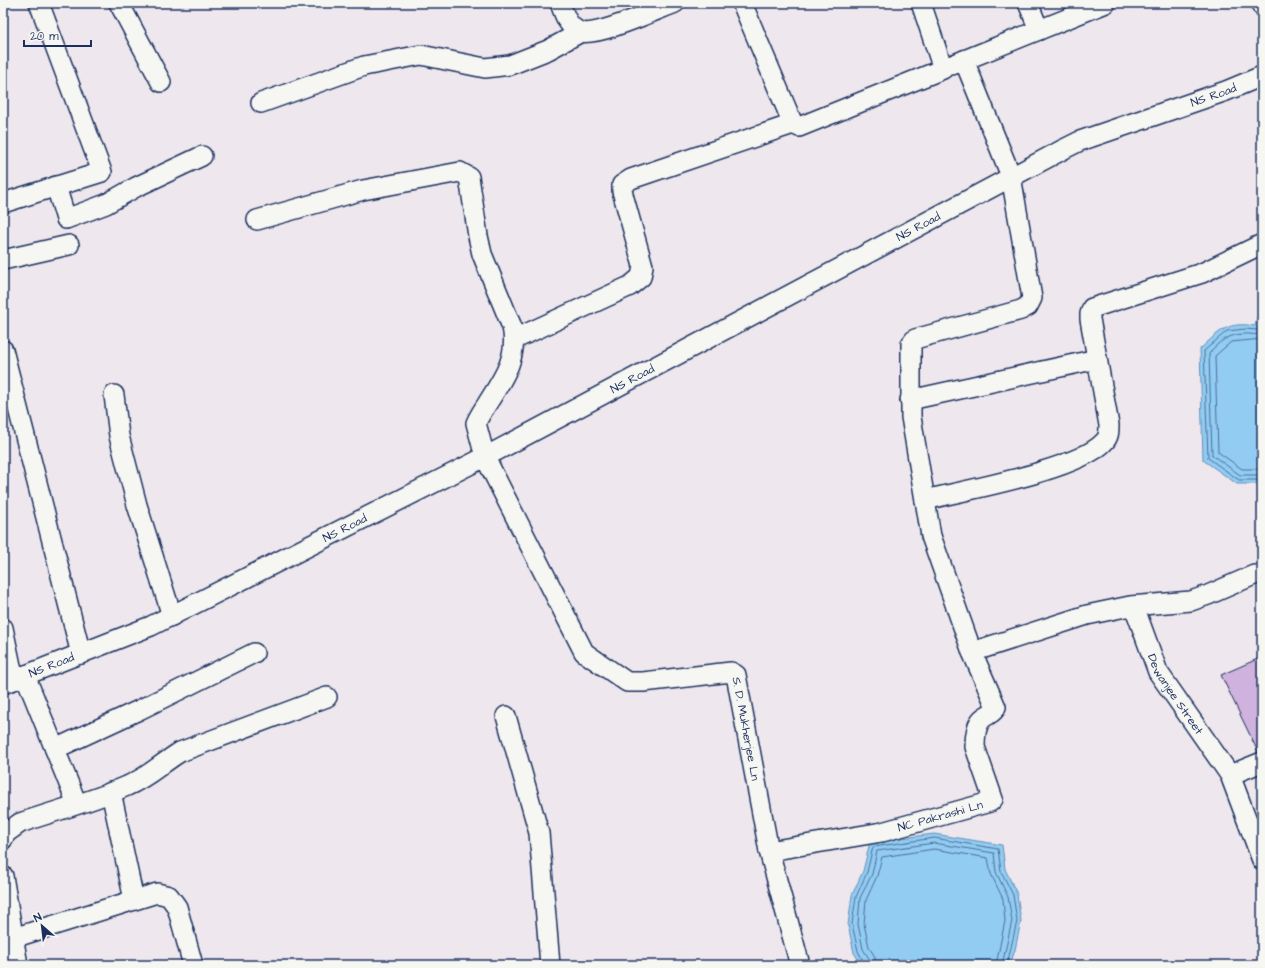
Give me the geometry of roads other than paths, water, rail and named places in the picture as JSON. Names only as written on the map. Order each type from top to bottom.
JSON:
[{"type":"street","points":[[3,203],[102,172],[39,3]]},
{"type":"street","points":[[119,3],[161,82]]},
{"type":"street","points":[[560,3],[567,22],[581,32]]},
{"type":"street","points":[[261,103],[364,66],[421,56],[485,68],[510,65],[548,50],[581,32],[598,32],[675,3]]},
{"type":"street","points":[[742,3],[793,124],[799,127],[1106,3]]},
{"type":"street","points":[[921,3],[943,69]]},
{"type":"street","points":[[1028,3],[1039,30]]},
{"type":"street","points":[[964,60],[1011,176]]},
{"type":"street","name":"NS Road","points":[[14,680],[151,626],[172,616],[485,457],[1011,176],[1080,141],[1226,91],[1262,76]]},
{"type":"street","points":[[258,220],[363,190],[460,172],[464,173],[469,177],[482,254],[512,327],[515,339],[630,286],[641,277],[643,266],[622,191],[625,183],[793,124]]},
{"type":"street","points":[[56,186],[66,219],[106,204],[136,187],[202,156]]},
{"type":"street","name":"NC Pakrashi Ln","points":[[769,851],[882,832],[992,800],[993,796],[975,747],[975,742],[979,723],[994,712],[996,707],[972,652],[931,536],[911,417],[911,344],[915,339],[1021,310],[1031,303],[1032,298],[1011,176]]},
{"type":"street","points":[[925,500],[1034,474],[1087,454],[1100,446],[1109,436],[1109,426],[1090,314],[1092,308],[1202,273],[1262,244]]},
{"type":"street","points":[[3,260],[69,245]]},
{"type":"street","name":"S. D. Mukherjee Ln","points":[[515,339],[512,358],[505,375],[476,422],[485,457],[575,634],[588,656],[628,682],[643,682],[731,672],[736,675],[769,851],[800,965]]},
{"type":"street","points":[[3,350],[81,654]]},
{"type":"street","points":[[910,400],[1097,359]]},
{"type":"street","points":[[114,394],[119,436],[137,505],[172,616]]},
{"type":"street","points":[[972,652],[1069,619],[1134,606],[1191,601],[1254,575]]},
{"type":"street","name":"Dewanjee Street","points":[[1134,606],[1158,672],[1230,775],[1262,860]]},
{"type":"street","points":[[3,628],[14,680],[55,749],[77,804]]},
{"type":"street","points":[[55,749],[139,710],[254,653]]},
{"type":"street","points":[[3,839],[6,833],[20,823],[127,786],[150,774],[180,752],[327,697]]},
{"type":"street","points":[[506,716],[539,833],[550,965]]},
{"type":"street","points":[[1230,775],[1262,762]]},
{"type":"street","points":[[110,792],[134,900]]},
{"type":"street","points":[[3,876],[18,965]]},
{"type":"street","points":[[13,938],[156,893],[168,896],[177,907],[193,965]]},
{"type":"water","points":[[1262,312],[1262,484],[1237,484],[1203,460],[1200,349],[1219,332],[1231,326],[1255,326],[1258,313]]},
{"type":"water","points":[[934,834],[1002,845],[1005,869],[1017,894],[1021,921],[1015,950],[1010,965],[862,965],[854,953],[848,925],[852,895],[863,871],[870,842]]}]
